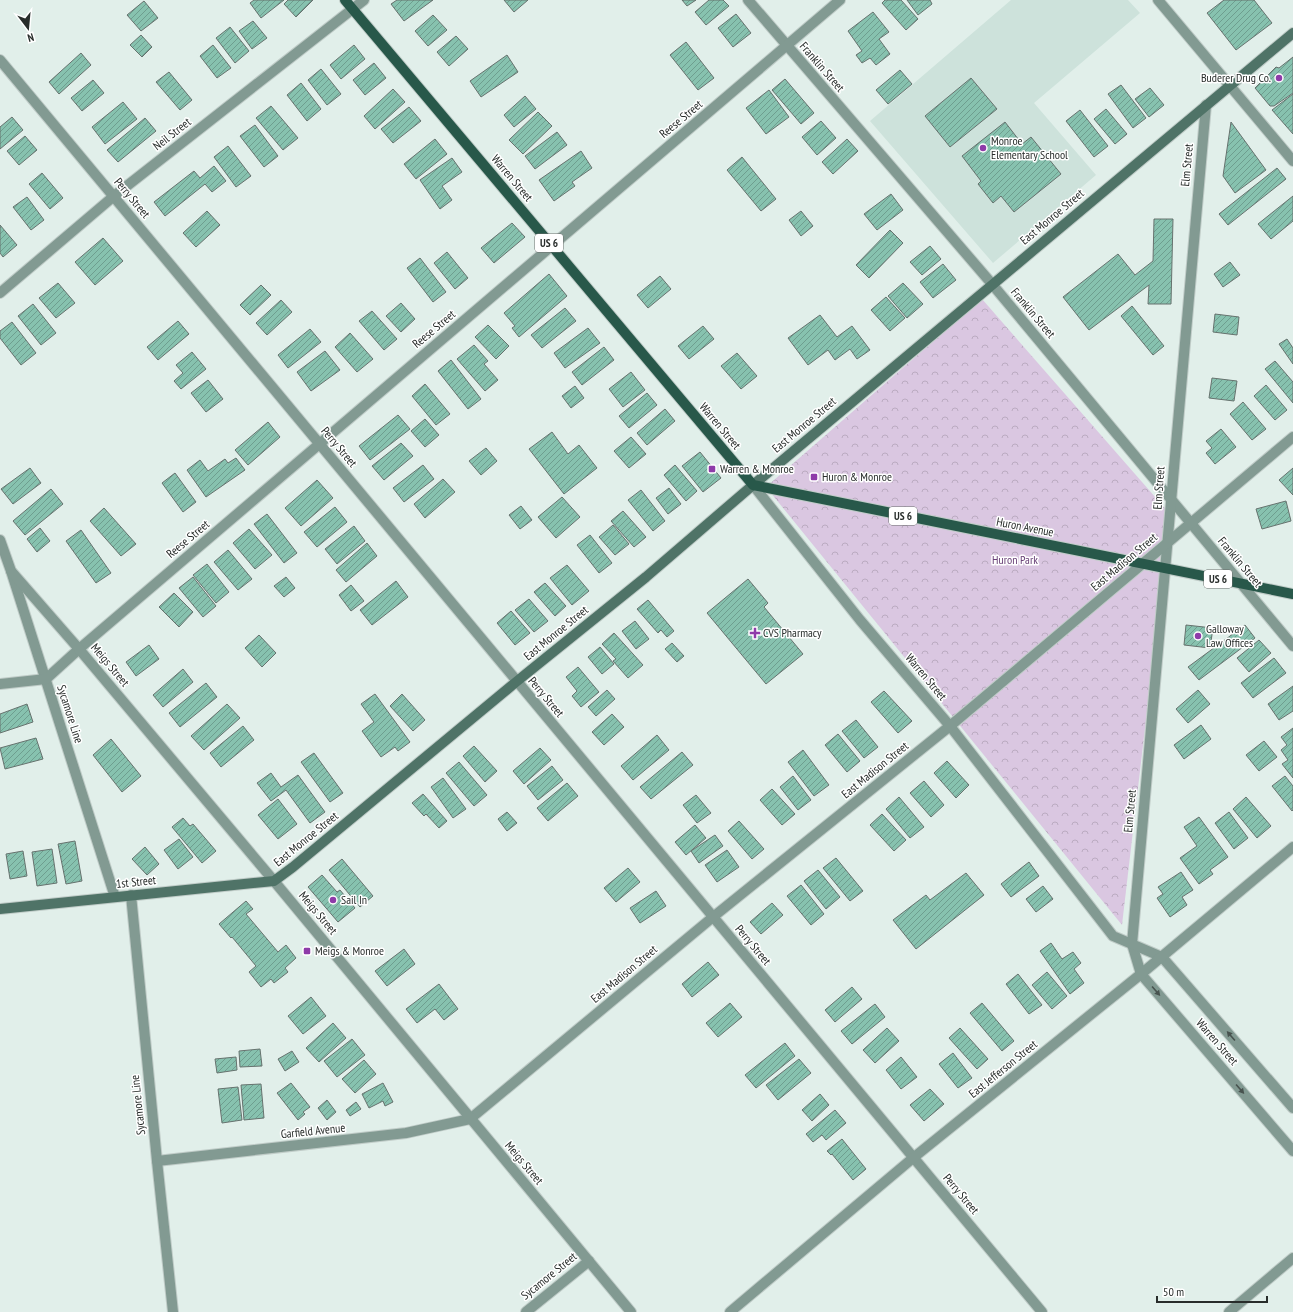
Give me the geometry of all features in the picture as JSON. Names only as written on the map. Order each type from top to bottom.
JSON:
[{"type":"main road","name":"Warren Street","points":[[345,0],[753,485]]},
{"type":"main road","name":"East Monroe Street","points":[[274,881],[646,577],[992,284],[1293,33]]},
{"type":"main road","name":"Huron Avenue","points":[[753,485],[1293,594]]},
{"type":"main road","name":"1st Street","points":[[0,909],[274,881]]},
{"type":"street","name":"Neil Street","points":[[0,293],[114,196],[364,0]]},
{"type":"street","name":"Franklin Street","points":[[748,0],[992,284],[1293,646]]},
{"type":"street","name":"Reese Street","points":[[46,679],[79,649],[840,0]]},
{"type":"street","points":[[1158,0],[1293,161]]},
{"type":"street","name":"Perry Street","points":[[0,60],[516,682],[1042,1312]]},
{"type":"street","name":"Elm Street","points":[[1132,944],[1206,105]]},
{"type":"street","name":"East Madison Street","points":[[470,1119],[713,918],[950,726],[1293,436]]},
{"type":"street","name":"Warren Street","points":[[753,485],[860,620],[950,726],[1113,936],[1162,957],[1293,1108]]},
{"type":"street","name":"Sycamore Line","points":[[0,540],[115,897]]},
{"type":"street","name":"Meigs Street","points":[[11,571],[79,649],[274,881],[631,1312]]},
{"type":"street","points":[[0,684],[46,679]]},
{"type":"street","name":"East Jefferson Street","points":[[730,1312],[913,1158],[1162,957],[1293,847]]},
{"type":"street","name":"Sycamore Line","points":[[131,895],[173,1312]]},
{"type":"street","name":"Warren Street","points":[[1132,944],[1141,974],[1293,1151]]},
{"type":"street","name":"Garfield Avenue","points":[[157,1161],[406,1134],[470,1119]]},
{"type":"street","points":[[1229,1312],[1293,1258]]},
{"type":"street","name":"Sycamore Street","points":[[526,1312],[589,1261]]},
{"type":"shaded area","name":"Monroe Elementary School","points":[[1011,0],[1128,0],[1140,13],[1034,103],[1096,175],[993,263],[870,121]]},
{"type":"green space","name":"Huron Park","points":[[982,299],[1170,514],[1122,925],[766,487]]},
{"type":"building","points":[[254,0],[284,0],[261,18],[250,3]]},
{"type":"building","points":[[288,0],[313,0],[296,17],[284,4]]},
{"type":"building","points":[[397,0],[433,0],[404,21],[391,4]]},
{"type":"building","points":[[504,0],[528,0],[514,12]]},
{"type":"building","points":[[682,0],[696,0],[687,6]]},
{"type":"building","points":[[709,0],[723,0],[729,6],[706,25],[695,12]]},
{"type":"building","points":[[885,0],[901,0],[918,19],[906,30],[882,3]]},
{"type":"building","points":[[907,0],[930,0],[932,4],[918,15]]},
{"type":"building","points":[[1224,0],[1254,0],[1272,23],[1236,50],[1207,13]]},
{"type":"building","points":[[144,1],[158,18],[141,31],[127,15]]},
{"type":"building","points":[[873,12],[889,32],[879,39],[890,54],[876,65],[870,58],[862,63],[856,55],[862,51],[848,31]]},
{"type":"building","points":[[736,14],[751,33],[733,47],[718,28]]},
{"type":"building","points":[[433,15],[447,30],[428,46],[415,31]]},
{"type":"building","points":[[253,21],[267,38],[252,49],[239,31]]},
{"type":"building","points":[[230,27],[249,51],[235,63],[216,38]]},
{"type":"building","points":[[141,35],[152,47],[142,57],[130,45]]},
{"type":"building","points":[[456,36],[468,49],[449,66],[437,52]]},
{"type":"building","points":[[686,42],[714,78],[698,90],[670,55]]},
{"type":"building","points":[[213,45],[231,68],[217,78],[200,56]]},
{"type":"building","points":[[354,45],[365,59],[341,79],[330,65]]},
{"type":"building","points":[[81,53],[91,65],[59,94],[49,82]]},
{"type":"building","points":[[507,55],[518,72],[481,97],[470,81]]},
{"type":"building","name":"Buderer Drug Co.","points":[[1293,57],[1293,93],[1274,106],[1270,106],[1255,88],[1276,67],[1279,68]]},
{"type":"building","points":[[374,63],[386,78],[365,95],[353,80]]},
{"type":"building","points":[[321,69],[341,94],[327,105],[308,80]]},
{"type":"building","points":[[900,70],[912,84],[888,104],[876,90]]},
{"type":"building","points":[[169,72],[192,100],[180,110],[156,82]]},
{"type":"building","points":[[971,78],[997,109],[950,147],[925,116]]},
{"type":"building","points":[[785,79],[814,113],[801,124],[772,90]]},
{"type":"building","points":[[93,80],[104,93],[82,111],[71,98]]},
{"type":"building","points":[[301,83],[321,109],[307,121],[287,95]]},
{"type":"building","points":[[1121,85],[1146,118],[1133,128],[1108,94]]},
{"type":"building","points":[[1150,88],[1164,105],[1149,117],[1135,99]]},
{"type":"building","points":[[393,89],[405,102],[375,129],[364,116]]},
{"type":"building","points":[[769,90],[789,117],[766,134],[746,108]]},
{"type":"building","points":[[1293,94],[1293,134],[1272,110]]},
{"type":"building","points":[[525,96],[536,109],[514,127],[504,115]]},
{"type":"building","points":[[123,102],[137,119],[105,144],[92,127]]},
{"type":"building","points":[[271,106],[298,138],[283,150],[256,118]]},
{"type":"building","points":[[409,107],[421,121],[393,143],[381,129]]},
{"type":"building","points":[[1106,109],[1127,134],[1115,144],[1094,119]]},
{"type":"building","points":[[1080,110],[1108,146],[1094,157],[1066,121]]},
{"type":"building","points":[[538,112],[552,126],[523,154],[509,140]]},
{"type":"building","points":[[12,117],[23,130],[0,149],[0,127]]},
{"type":"building","points":[[145,118],[156,131],[118,162],[107,150]]},
{"type":"building","points":[[821,121],[836,138],[817,155],[802,137]]},
{"type":"building","points":[[1005,122],[1022,144],[1031,137],[1061,174],[1014,212],[1001,196],[993,203],[978,184],[981,181],[962,156]]},
{"type":"building","points":[[1231,122],[1266,170],[1235,193],[1223,176]]},
{"type":"building","points":[[255,125],[278,156],[264,167],[240,136]]},
{"type":"building","points":[[557,132],[567,145],[535,169],[525,156]]},
{"type":"building","points":[[25,136],[37,150],[19,165],[7,151]]},
{"type":"building","points":[[435,139],[447,154],[416,179],[404,164]]},
{"type":"building","points":[[847,139],[858,151],[833,174],[822,162]]},
{"type":"building","points":[[228,146],[251,176],[236,187],[214,157]]},
{"type":"building","points":[[581,151],[592,168],[572,182],[575,186],[554,201],[539,180]]},
{"type":"building","points":[[742,157],[776,199],[761,211],[727,170]]},
{"type":"building","points":[[452,158],[462,172],[442,186],[452,200],[440,209],[420,180]]},
{"type":"building","points":[[214,166],[226,181],[212,192],[205,184],[165,216],[154,202],[194,171],[200,178]]},
{"type":"building","points":[[1277,168],[1286,179],[1228,225],[1219,214]]},
{"type":"building","points":[[42,173],[63,198],[50,209],[29,184]]},
{"type":"building","points":[[891,194],[903,210],[877,230],[864,214]]},
{"type":"building","points":[[1293,196],[1293,221],[1271,239],[1258,224]]},
{"type":"building","points":[[27,197],[44,220],[31,230],[13,207]]},
{"type":"building","points":[[207,211],[220,225],[196,247],[183,233]]},
{"type":"building","points":[[801,211],[813,226],[801,236],[789,220]]},
{"type":"building","points":[[1154,219],[1173,219],[1171,304],[1148,304],[1149,285],[1089,330],[1063,297],[1118,254],[1135,275],[1153,261]]},
{"type":"building","points":[[512,223],[525,237],[494,263],[481,248]]},
{"type":"building","points":[[0,225],[17,245],[3,257],[0,253]]},
{"type":"building","points":[[890,230],[903,243],[869,278],[856,265]]},
{"type":"building","points":[[103,238],[123,261],[95,285],[75,262]]},
{"type":"building","points":[[930,246],[941,259],[922,275],[910,262]]},
{"type":"building","points":[[447,252],[468,278],[455,289],[434,263]]},
{"type":"building","points":[[420,258],[446,292],[433,302],[407,268]]},
{"type":"building","points":[[1230,262],[1240,275],[1223,287],[1214,274]]},
{"type":"building","points":[[943,264],[956,280],[933,298],[920,282]]},
{"type":"building","points":[[549,274],[567,296],[519,337],[512,328],[515,326],[504,313]]},
{"type":"building","points":[[660,276],[671,289],[648,308],[637,295]]},
{"type":"building","points":[[58,283],[75,303],[56,318],[39,298]]},
{"type":"building","points":[[903,283],[923,304],[907,318],[888,296]]},
{"type":"building","points":[[261,285],[271,295],[250,315],[240,305]]},
{"type":"building","points":[[886,297],[905,318],[890,331],[871,310]]},
{"type":"building","points":[[281,300],[292,312],[267,335],[256,323]]},
{"type":"building","points":[[401,303],[415,319],[401,332],[386,316]]},
{"type":"building","points":[[33,304],[56,333],[41,345],[18,316]]},
{"type":"building","points":[[1132,306],[1164,346],[1153,355],[1121,316]]},
{"type":"building","points":[[565,308],[576,321],[542,348],[531,335]]},
{"type":"building","points":[[372,311],[397,339],[384,350],[359,321]]},
{"type":"building","points":[[1215,314],[1239,317],[1237,335],[1213,332]]},
{"type":"building","points":[[820,315],[837,337],[852,326],[870,350],[857,359],[850,349],[835,360],[828,350],[808,365],[788,338]]},
{"type":"building","points":[[178,321],[189,334],[158,360],[147,347]]},
{"type":"building","points":[[12,322],[36,353],[21,365],[0,338],[0,331]]},
{"type":"building","points":[[488,325],[509,346],[496,359],[475,337]]},
{"type":"building","points":[[703,326],[714,339],[689,359],[678,346]]},
{"type":"building","points":[[588,328],[600,343],[565,368],[554,353]]},
{"type":"building","points":[[310,329],[321,342],[288,368],[278,355]]},
{"type":"building","points":[[350,333],[373,359],[357,372],[335,347]]},
{"type":"building","points":[[1287,339],[1293,348],[1293,364],[1279,344]]},
{"type":"building","points":[[474,345],[488,361],[484,364],[498,380],[485,391],[457,359]]},
{"type":"building","points":[[604,347],[614,360],[582,385],[572,372]]},
{"type":"building","points":[[325,351],[340,370],[311,391],[297,372]]},
{"type":"building","points":[[192,352],[206,369],[181,389],[174,381],[183,373],[176,365]]},
{"type":"building","points":[[737,353],[757,376],[741,389],[721,366]]},
{"type":"building","points":[[451,360],[481,399],[468,409],[438,371]]},
{"type":"building","points":[[1275,361],[1293,382],[1293,403],[1265,369]]},
{"type":"building","points":[[631,372],[645,390],[623,407],[609,389]]},
{"type":"building","points":[[1212,378],[1237,381],[1234,401],[1209,398]]},
{"type":"building","points":[[208,380],[223,399],[206,412],[191,393]]},
{"type":"building","points":[[425,384],[450,414],[436,425],[412,396]]},
{"type":"building","points":[[1266,385],[1287,410],[1275,420],[1254,396]]},
{"type":"building","points":[[575,386],[584,398],[571,408],[562,396]]},
{"type":"building","points":[[647,393],[657,405],[629,428],[619,416]]},
{"type":"building","points":[[1243,402],[1266,429],[1252,440],[1230,414]]},
{"type":"building","points":[[665,409],[675,421],[647,445],[637,433]]},
{"type":"building","points":[[398,415],[410,429],[370,460],[359,446]]},
{"type":"building","points":[[425,419],[439,435],[425,447],[411,431]]},
{"type":"building","points":[[268,422],[280,437],[248,465],[235,450]]},
{"type":"building","points":[[1221,429],[1236,447],[1215,464],[1206,453],[1212,448],[1206,441]]},
{"type":"building","points":[[552,432],[568,454],[579,445],[597,468],[564,494],[529,449]]},
{"type":"building","points":[[631,437],[646,454],[629,468],[614,451]]},
{"type":"building","points":[[401,443],[413,456],[384,480],[372,466]]},
{"type":"building","points":[[486,448],[497,461],[481,475],[469,461]]},
{"type":"building","points":[[700,452],[721,478],[703,492],[682,466]]},
{"type":"building","points":[[236,458],[245,470],[206,497],[187,470],[200,460],[208,471],[225,459],[228,463]]},
{"type":"building","points":[[423,465],[434,479],[404,502],[393,488]]},
{"type":"building","points":[[675,465],[697,491],[686,501],[664,475]]},
{"type":"building","points":[[30,468],[41,483],[13,504],[1,489]]},
{"type":"building","points":[[1293,468],[1293,495],[1279,480]]},
{"type":"building","points":[[175,473],[196,502],[183,512],[162,483]]},
{"type":"building","points":[[443,479],[455,492],[425,518],[414,504]]},
{"type":"building","points":[[317,480],[333,498],[301,526],[285,508]]},
{"type":"building","points":[[669,488],[681,504],[668,514],[656,498]]},
{"type":"building","points":[[51,489],[63,504],[25,535],[13,521]]},
{"type":"building","points":[[641,490],[665,521],[653,531],[628,500]]},
{"type":"building","points":[[562,497],[580,517],[556,538],[538,517]]},
{"type":"building","points":[[1286,501],[1291,521],[1262,529],[1256,509]]},
{"type":"building","points":[[521,506],[532,520],[520,529],[509,515]]},
{"type":"building","points":[[335,507],[347,522],[317,547],[304,532]]},
{"type":"building","points":[[104,508],[136,544],[121,556],[90,521]]},
{"type":"building","points":[[623,511],[646,537],[634,547],[611,521]]},
{"type":"building","points":[[267,514],[297,553],[284,563],[254,524]]},
{"type":"building","points":[[613,525],[629,544],[615,555],[599,537]]},
{"type":"building","points":[[354,526],[365,541],[337,564],[325,549]]},
{"type":"building","points":[[40,528],[50,541],[37,552],[27,539]]},
{"type":"building","points":[[249,529],[272,555],[255,569],[233,543]]},
{"type":"building","points":[[81,530],[111,573],[96,583],[66,541]]},
{"type":"building","points":[[590,535],[612,563],[599,573],[577,545]]},
{"type":"building","points":[[367,543],[377,556],[346,582],[336,570]]},
{"type":"building","points":[[228,550],[252,579],[238,590],[214,562]]},
{"type":"building","points":[[207,564],[229,592],[216,603],[193,575]]},
{"type":"building","points":[[567,565],[589,591],[572,605],[550,578]]},
{"type":"building","points":[[193,577],[216,606],[203,617],[179,588]]},
{"type":"building","points":[[286,577],[295,588],[284,597],[274,586]]},
{"type":"building","name":"CVS Pharmacy","points":[[748,579],[768,603],[764,607],[803,654],[766,684],[707,613]]},
{"type":"building","points":[[396,581],[408,597],[372,625],[360,610]]},
{"type":"building","points":[[545,583],[566,606],[555,616],[534,592]]},
{"type":"building","points":[[351,585],[364,601],[351,611],[339,595]]},
{"type":"building","points":[[174,593],[193,612],[179,627],[159,607]]},
{"type":"building","points":[[529,599],[548,621],[534,632],[515,610]]},
{"type":"building","points":[[648,600],[674,631],[667,637],[661,630],[658,633],[637,609]]},
{"type":"building","points":[[511,611],[530,633],[515,645],[497,623]]},
{"type":"building","points":[[635,621],[649,639],[636,649],[622,631]]},
{"type":"building","name":"Galloway Law Offices","points":[[1186,625],[1213,628],[1210,648],[1184,645]]},
{"type":"building","points":[[1245,625],[1255,638],[1199,680],[1188,667]]},
{"type":"building","points":[[614,633],[643,665],[628,678],[613,661],[616,659],[602,644]]},
{"type":"building","points":[[259,635],[276,653],[262,667],[245,648]]},
{"type":"building","points":[[1259,640],[1271,653],[1249,672],[1237,658]]},
{"type":"building","points":[[672,643],[684,656],[677,662],[665,649]]},
{"type":"building","points":[[149,645],[159,659],[136,676],[126,662]]},
{"type":"building","points":[[600,647],[614,664],[602,674],[588,657]]},
{"type":"building","points":[[1274,658],[1286,673],[1253,698],[1241,683]]},
{"type":"building","points":[[578,667],[599,692],[581,707],[572,696],[577,691],[566,677]]},
{"type":"building","points":[[183,669],[193,682],[163,707],[153,695]]},
{"type":"building","points":[[206,683],[217,697],[180,727],[169,713]]},
{"type":"building","points":[[1293,686],[1293,711],[1279,720],[1268,704]]},
{"type":"building","points":[[607,690],[615,699],[596,716],[588,707]]},
{"type":"building","points":[[1198,690],[1210,704],[1188,723],[1176,709]]},
{"type":"building","points":[[884,691],[912,721],[898,733],[871,702]]},
{"type":"building","points":[[375,694],[410,742],[398,751],[395,747],[381,757],[362,731],[374,722],[361,704]]},
{"type":"building","points":[[402,694],[425,720],[413,731],[390,706]]},
{"type":"building","points":[[27,704],[33,722],[0,733],[0,714]]},
{"type":"building","points":[[227,704],[240,718],[204,750],[191,736]]},
{"type":"building","points":[[612,714],[624,727],[604,745],[592,732]]},
{"type":"building","points":[[856,720],[878,747],[864,758],[842,731]]},
{"type":"building","points":[[1201,725],[1211,739],[1184,759],[1174,745]]},
{"type":"building","points":[[243,726],[254,740],[221,767],[210,753]]},
{"type":"building","points":[[1293,728],[1293,778],[1282,764],[1288,760],[1281,750],[1287,745],[1281,737]]},
{"type":"building","points":[[838,734],[860,761],[847,772],[825,745]]},
{"type":"building","points":[[657,735],[669,750],[633,780],[621,766]]},
{"type":"building","points":[[36,738],[43,759],[5,769],[0,748]]},
{"type":"building","points":[[111,739],[141,776],[122,792],[93,755]]},
{"type":"building","points":[[1264,741],[1277,757],[1259,771],[1246,755]]},
{"type":"building","points":[[474,746],[497,771],[485,782],[463,756]]},
{"type":"building","points":[[540,748],[551,760],[524,784],[513,771]]},
{"type":"building","points":[[803,750],[829,785],[814,796],[788,762]]},
{"type":"building","points":[[682,752],[693,765],[651,799],[640,787]]},
{"type":"building","points":[[314,753],[343,793],[330,802],[301,762]]},
{"type":"building","points":[[947,761],[969,785],[956,798],[934,773]]},
{"type":"building","points":[[459,762],[487,795],[474,806],[446,773]]},
{"type":"building","points":[[552,766],[563,780],[538,800],[527,786]]},
{"type":"building","points":[[271,773],[281,787],[298,775],[325,812],[310,823],[286,790],[271,801],[257,783]]},
{"type":"building","points":[[793,776],[811,800],[798,810],[780,787]]},
{"type":"building","points":[[1285,776],[1293,786],[1292,811],[1272,786]]},
{"type":"building","points":[[443,778],[466,809],[453,818],[431,787]]},
{"type":"building","points":[[924,781],[944,805],[931,817],[910,793]]},
{"type":"building","points":[[567,783],[578,796],[548,821],[537,808]]},
{"type":"building","points":[[772,789],[795,814],[782,825],[760,800]]},
{"type":"building","points":[[423,794],[447,821],[439,828],[426,814],[424,816],[412,803]]},
{"type":"building","points":[[696,795],[711,813],[697,823],[683,805]]},
{"type":"building","points":[[899,797],[924,827],[910,838],[886,809]]},
{"type":"building","points":[[1246,797],[1271,826],[1257,838],[1233,809]]},
{"type":"building","points":[[278,799],[297,824],[278,839],[258,815]]},
{"type":"building","points":[[507,812],[517,823],[507,831],[498,819]]},
{"type":"building","points":[[1229,812],[1248,838],[1234,849],[1215,823]]},
{"type":"building","points":[[882,814],[906,840],[894,851],[870,825]]},
{"type":"building","points":[[1199,817],[1228,857],[1210,870],[1213,874],[1199,884],[1180,858],[1197,846],[1184,827]]},
{"type":"building","points":[[183,818],[190,826],[193,824],[216,851],[202,863],[172,827]]},
{"type":"building","points":[[739,821],[764,849],[752,859],[728,831]]},
{"type":"building","points":[[695,825],[706,838],[686,855],[675,842]]},
{"type":"building","points":[[715,835],[723,846],[699,863],[691,851]]},
{"type":"building","points":[[179,839],[193,857],[178,869],[164,850]]},
{"type":"building","points":[[75,841],[82,881],[66,884],[58,844]]},
{"type":"building","points":[[145,847],[159,864],[147,875],[132,859]]},
{"type":"building","points":[[52,849],[57,883],[37,886],[32,852]]},
{"type":"building","points":[[727,850],[739,867],[717,882],[705,865]]},
{"type":"building","points":[[23,851],[27,876],[10,879],[6,854]]},
{"type":"building","points":[[836,858],[863,891],[850,901],[823,868]]},
{"type":"building","points":[[342,859],[373,896],[360,907],[329,870]]},
{"type":"building","points":[[1029,862],[1039,876],[1011,897],[1001,884]]},
{"type":"building","points":[[628,868],[640,882],[616,902],[604,888]]},
{"type":"building","points":[[818,870],[840,897],[826,909],[804,881]]},
{"type":"building","points":[[1181,872],[1193,890],[1182,897],[1187,905],[1170,917],[1157,898],[1163,894],[1158,887]]},
{"type":"building","points":[[966,873],[984,895],[916,949],[893,920],[926,895],[930,900]]},
{"type":"building","name":"Sail In","points":[[322,875],[337,892],[340,890],[355,908],[338,922],[308,887]]},
{"type":"building","points":[[801,885],[824,914],[811,925],[787,896]]},
{"type":"building","points":[[1043,886],[1053,899],[1036,912],[1026,899]]},
{"type":"building","points":[[656,891],[666,906],[640,923],[630,908]]},
{"type":"building","points":[[246,901],[253,909],[246,914],[278,952],[286,945],[296,958],[285,968],[288,972],[274,983],[271,979],[261,987],[249,972],[256,966],[219,924]]},
{"type":"building","points":[[772,903],[783,915],[761,934],[750,922]]},
{"type":"building","points":[[1051,943],[1062,959],[1073,952],[1081,963],[1074,969],[1084,983],[1070,994],[1040,951]]},
{"type":"building","points":[[404,949],[415,964],[387,986],[375,971]]},
{"type":"building","points":[[708,962],[719,975],[692,997],[682,984]]},
{"type":"building","points":[[1047,972],[1067,996],[1052,1009],[1032,985]]},
{"type":"building","points":[[1018,974],[1042,1005],[1029,1014],[1006,984]]},
{"type":"building","points":[[439,984],[458,1009],[444,1020],[435,1009],[417,1023],[406,1009]]},
{"type":"building","points":[[852,987],[862,999],[835,1022],[825,1010]]},
{"type":"building","points":[[311,997],[326,1016],[303,1034],[288,1016]]},
{"type":"building","points":[[730,1003],[742,1017],[718,1037],[706,1023]]},
{"type":"building","points":[[982,1003],[1014,1041],[1002,1051],[970,1013]]},
{"type":"building","points":[[875,1004],[885,1017],[852,1044],[841,1031]]},
{"type":"building","points":[[333,1023],[346,1038],[319,1062],[306,1048]]},
{"type":"building","points":[[887,1028],[899,1041],[875,1063],[863,1050]]},
{"type":"building","points":[[960,1028],[988,1059],[977,1069],[949,1038]]},
{"type":"building","points":[[352,1039],[365,1055],[337,1077],[324,1061]]},
{"type":"building","points":[[785,1043],[795,1056],[756,1088],[745,1075]]},
{"type":"building","points":[[260,1049],[262,1066],[240,1067],[239,1051]]},
{"type":"building","points":[[292,1051],[299,1062],[285,1071],[278,1059]]},
{"type":"building","points":[[953,1053],[972,1078],[958,1088],[939,1064]]},
{"type":"building","points":[[236,1057],[237,1070],[217,1073],[215,1059]]},
{"type":"building","points":[[901,1057],[917,1077],[901,1089],[886,1070]]},
{"type":"building","points":[[799,1059],[811,1073],[778,1100],[766,1085]]},
{"type":"building","points":[[364,1060],[376,1074],[355,1093],[342,1079]]},
{"type":"building","points":[[291,1083],[310,1107],[303,1112],[305,1114],[298,1120],[277,1093]]},
{"type":"building","points":[[383,1083],[393,1102],[385,1106],[383,1101],[369,1108],[362,1094]]},
{"type":"building","points":[[261,1084],[264,1118],[244,1120],[241,1085]]},
{"type":"building","points":[[238,1087],[242,1120],[222,1123],[218,1089]]},
{"type":"building","points":[[930,1089],[944,1104],[924,1121],[910,1105]]},
{"type":"building","points":[[820,1094],[829,1105],[812,1121],[802,1110]]},
{"type":"building","points":[[327,1100],[336,1112],[327,1120],[318,1108]]},
{"type":"building","points":[[356,1102],[361,1109],[350,1116],[346,1110]]},
{"type":"building","points":[[835,1110],[846,1123],[826,1140],[822,1135],[813,1142],[806,1134]]},
{"type":"building","points":[[842,1139],[866,1169],[853,1180],[832,1154],[831,1155],[827,1151]]},
{"type":"place","name":"Buderer Drug Co.","points":[[1279,78]]},
{"type":"place","name":"Monroe Elementary School","points":[[983,148]]},
{"type":"place","name":"Warren & Monroe","points":[[712,469]]},
{"type":"place","name":"Huron & Monroe","points":[[814,477]]},
{"type":"place","name":"CVS Pharmacy","points":[[755,633]]},
{"type":"place","name":"Galloway Law Offices","points":[[1198,636]]},
{"type":"place","name":"Sail In","points":[[333,900]]},
{"type":"place","name":"Meigs & Monroe","points":[[307,951]]}]
